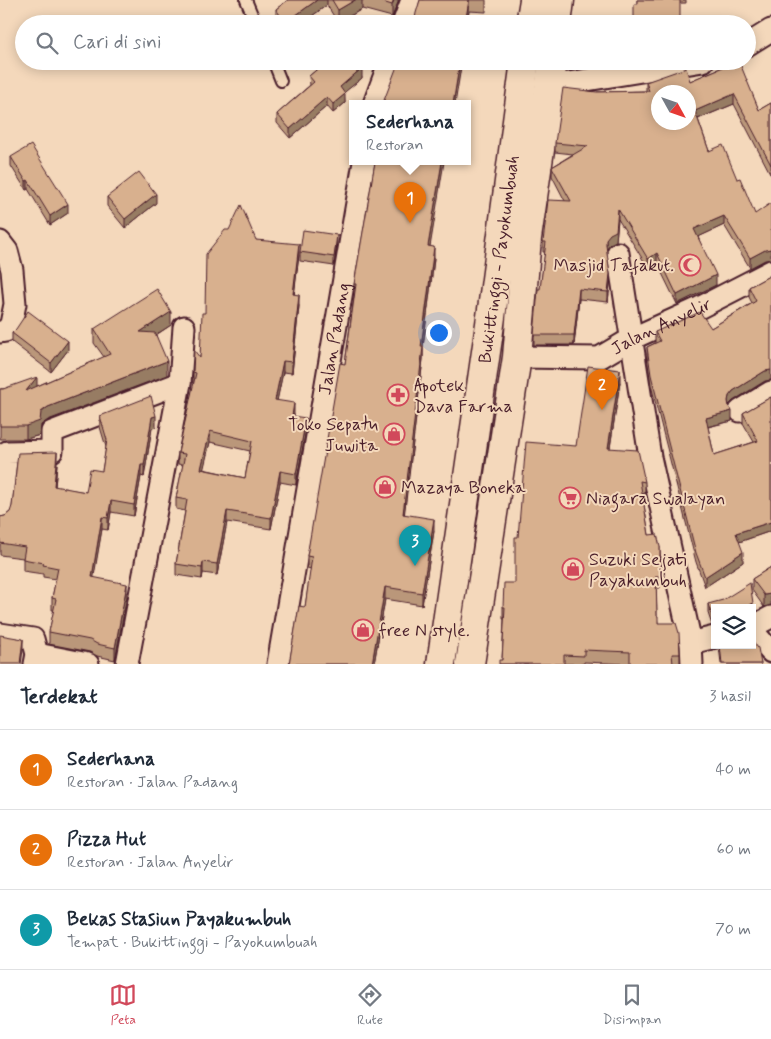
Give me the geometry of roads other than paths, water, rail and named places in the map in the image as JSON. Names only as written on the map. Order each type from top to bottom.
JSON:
[{"type":"highway","points":[[532,15],[534,0]]},
{"type":"highway","points":[[558,15],[560,0]]},
{"type":"highway","name":"Bukittinggi - Payokumbuah","points":[[441,664],[491,317],[524,70]]},
{"type":"highway","name":"Bukittinggi - Payokumbuah","points":[[470,664],[517,357],[527,238],[551,74]]},
{"type":"street","points":[[406,15],[412,0]]},
{"type":"street","points":[[756,39],[771,30]]},
{"type":"street","points":[[375,100],[387,70]]},
{"type":"street","points":[[551,74],[598,70]]},
{"type":"street","name":"Jalan Padang","points":[[278,664],[363,165]]},
{"type":"street","points":[[0,242],[7,251],[12,270],[15,304],[11,324],[6,331],[0,332]]},
{"type":"street","points":[[618,253],[650,457],[691,654],[711,640]]},
{"type":"street","name":"Jalan Anyelir","points":[[517,357],[599,358],[631,339],[695,310],[771,271]]},
{"type":"street","points":[[127,664],[180,383],[184,327]]},
{"type":"street","points":[[0,516],[7,452],[52,451],[52,432],[180,383]]},
{"type":"street","points":[[740,410],[771,392]]},
{"type":"street","points":[[756,626],[771,617]]},
{"type":"street","points":[[756,633],[771,652]]},
{"type":"street","points":[[0,634],[33,639],[36,659],[88,664]]},
{"type":"lane","points":[[246,0],[252,15]]},
{"type":"lane","points":[[277,70],[281,81]]},
{"type":"place","name":"Sederhana","points":[[410,223]]},
{"type":"place","name":"Masjid Tafakut.","points":[[690,265]]},
{"type":"place","name":"Apotek Dava Farma","points":[[398,395]]},
{"type":"place","name":"Pizza Hut","points":[[602,410]]},
{"type":"place","name":"Toko Sepatu Juwita","points":[[394,434]]},
{"type":"place","name":"Mazaya Boneka","points":[[385,487]]},
{"type":"place","name":"Niagara Swalayan","points":[[570,498]]},
{"type":"place","name":"Bekas Stasiun Payakumbuh","points":[[415,566]]},
{"type":"place","name":"Suzuki Sejati Payakumbuh","points":[[573,569]]},
{"type":"place","name":"free N style.","points":[[363,630]]}]
